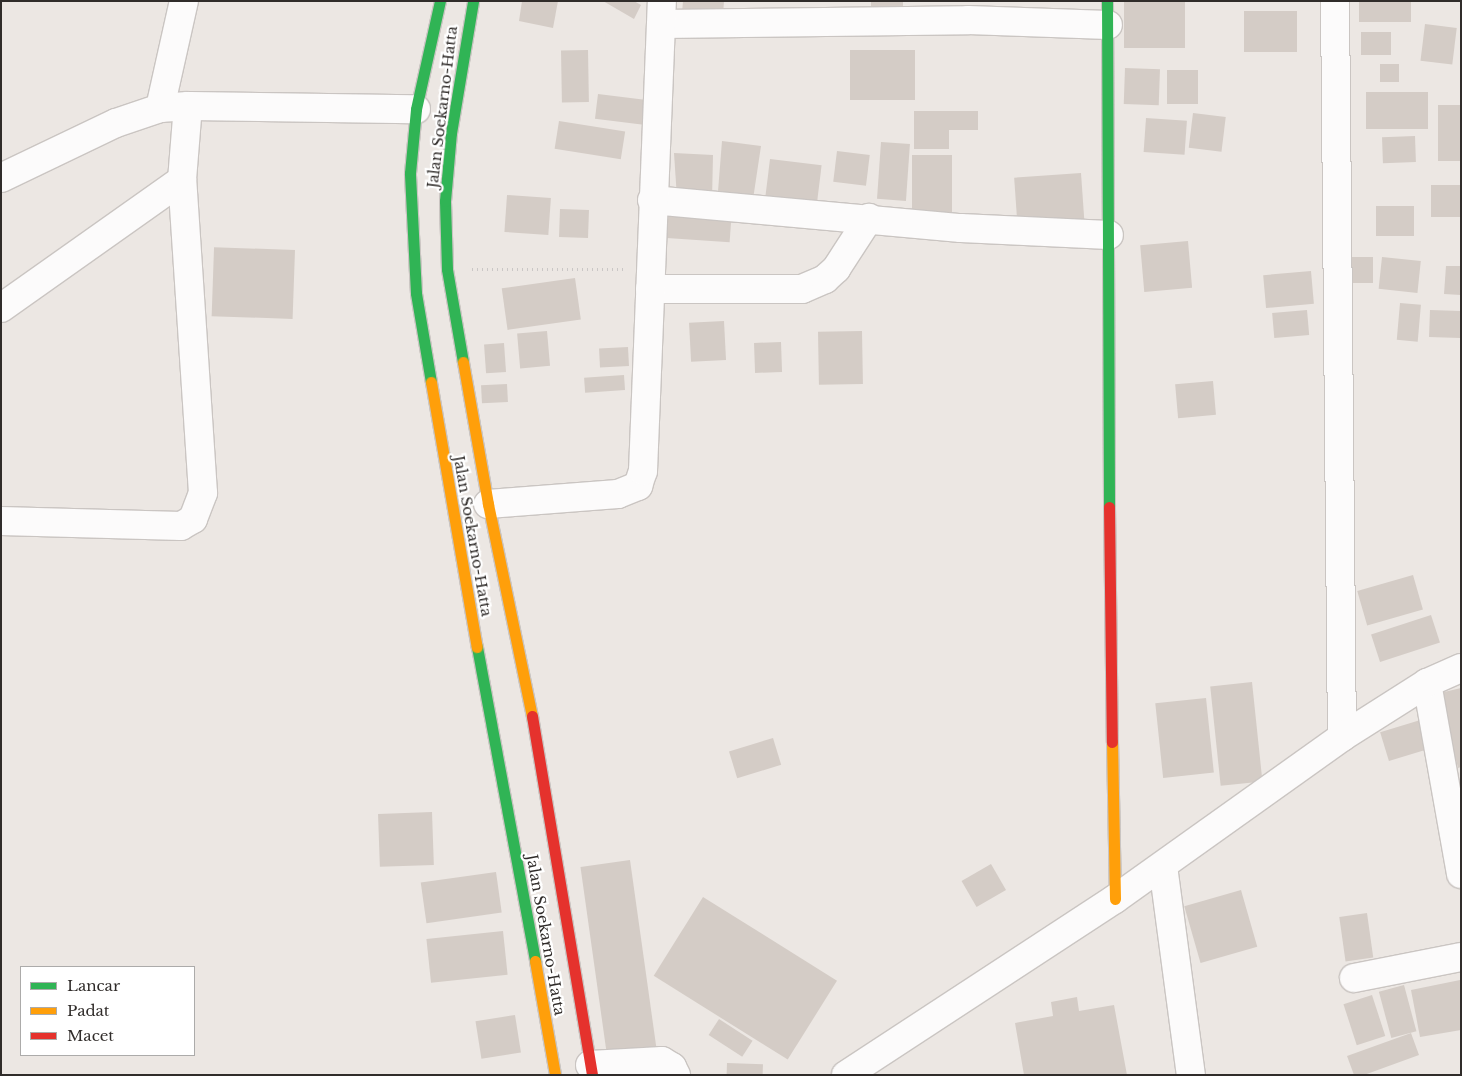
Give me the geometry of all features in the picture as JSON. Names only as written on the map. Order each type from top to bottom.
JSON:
[{"type":"main road","name":"Jalan Soekarno-Hatta","points":[[440,1],[416,109],[410,173],[416,294],[474,605],[555,1075]]},
{"type":"main road","name":"Jalan Soekarno-Hatta","points":[[473,1],[451,133],[445,201],[447,269],[503,600],[540,753],[591,1070]]},
{"type":"main road","points":[[1108,13],[1109,569],[1115,899]]},
{"type":"street","points":[[160,108],[184,1]]},
{"type":"street","points":[[1335,1],[1342,737]]},
{"type":"street","points":[[488,504],[618,494],[638,486],[643,472],[651,279],[652,200],[662,13],[968,20],[1108,13]]},
{"type":"street","points":[[1,521],[180,526],[193,519],[203,493],[182,180],[188,106]]},
{"type":"street","points":[[1,178],[116,123],[160,108],[188,106],[416,109]]},
{"type":"street","points":[[1,308],[182,180]]},
{"type":"street","points":[[652,200],[869,218],[961,228],[1109,236]]},
{"type":"street","points":[[651,279],[802,289],[825,279],[836,269],[869,218]]},
{"type":"street","points":[[846,1075],[1115,899],[1342,737],[1427,682],[1461,668]]},
{"type":"street","points":[[1427,682],[1461,874]]},
{"type":"street","points":[[1163,866],[1191,1075]]},
{"type":"street","points":[[1354,978],[1461,957]]},
{"type":"street","points":[[591,1070],[662,1061],[672,1067],[676,1075]]},
{"type":"path","points":[[447,269],[651,279]]},
{"type":"building","points":[[522,1],[558,1],[553,28],[519,21]]},
{"type":"building","points":[[603,1],[634,1],[641,5],[634,19]]},
{"type":"building","points":[[683,1],[724,1],[723,15],[682,13]]},
{"type":"building","points":[[871,1],[903,1],[903,16],[871,16]]},
{"type":"building","points":[[1124,1],[1185,1],[1185,48],[1124,48]]},
{"type":"building","points":[[1359,1],[1411,1],[1411,22],[1359,22]]},
{"type":"building","points":[[1244,11],[1297,11],[1297,52],[1244,52]]},
{"type":"building","points":[[1425,24],[1457,28],[1452,65],[1420,61]]},
{"type":"building","points":[[1361,32],[1391,32],[1391,55],[1361,55]]},
{"type":"building","points":[[561,50],[588,50],[589,102],[562,102]]},
{"type":"building","points":[[850,50],[915,50],[915,100],[850,100]]},
{"type":"building","points":[[1380,64],[1399,64],[1399,82],[1380,82]]},
{"type":"building","points":[[1125,68],[1160,69],[1159,105],[1124,104]]},
{"type":"building","points":[[1167,70],[1198,70],[1198,104],[1167,104]]},
{"type":"building","points":[[1366,92],[1428,92],[1428,129],[1366,129]]},
{"type":"building","points":[[598,94],[649,100],[646,125],[595,119]]},
{"type":"building","points":[[1438,105],[1461,105],[1461,161],[1438,161]]},
{"type":"building","points":[[914,111],[978,111],[978,130],[949,130],[949,149],[914,149]]},
{"type":"building","points":[[1193,113],[1226,117],[1221,152],[1189,148]]},
{"type":"building","points":[[1146,118],[1187,121],[1185,155],[1144,152]]},
{"type":"building","points":[[559,121],[625,131],[621,159],[555,149]]},
{"type":"building","points":[[1415,136],[1416,162],[1383,163],[1382,137]]},
{"type":"building","points":[[722,141],[761,146],[752,206],[717,204]]},
{"type":"building","points":[[881,142],[910,144],[906,201],[877,199]]},
{"type":"building","points":[[837,151],[870,155],[866,186],[833,182]]},
{"type":"building","points":[[674,153],[713,155],[712,200],[677,198]]},
{"type":"building","points":[[912,155],[952,155],[952,215],[912,215]]},
{"type":"building","points":[[770,159],[822,165],[816,210],[765,204]]},
{"type":"building","points":[[1081,173],[1085,225],[1018,230],[1014,178]]},
{"type":"building","points":[[1431,185],[1461,185],[1461,217],[1431,217]]},
{"type":"building","points":[[507,195],[551,198],[548,235],[504,232]]},
{"type":"building","points":[[669,206],[732,210],[730,242],[667,238]]},
{"type":"building","points":[[1376,206],[1414,206],[1414,236],[1376,236]]},
{"type":"building","points":[[560,209],[589,210],[588,238],[559,237]]},
{"type":"building","points":[[1188,241],[1192,288],[1144,292],[1140,245]]},
{"type":"building","points":[[214,247],[295,250],[293,319],[212,316]]},
{"type":"building","points":[[1352,257],[1373,257],[1373,283],[1352,283]]},
{"type":"building","points":[[1382,257],[1421,261],[1417,293],[1379,289]]},
{"type":"building","points":[[1446,266],[1461,266],[1461,295],[1444,294]]},
{"type":"building","points":[[1311,271],[1314,304],[1266,308],[1263,275]]},
{"type":"building","points":[[575,278],[581,320],[508,330],[502,288]]},
{"type":"building","points":[[1400,303],[1421,305],[1418,342],[1397,340]]},
{"type":"building","points":[[1307,310],[1309,335],[1274,338],[1272,313]]},
{"type":"building","points":[[1430,310],[1461,311],[1460,338],[1429,337]]},
{"type":"building","points":[[724,321],[726,360],[691,362],[689,323]]},
{"type":"building","points":[[547,331],[550,366],[520,368],[517,334]]},
{"type":"building","points":[[862,331],[863,384],[819,385],[818,332]]},
{"type":"building","points":[[781,342],[782,372],[755,373],[754,343]]},
{"type":"building","points":[[504,343],[506,372],[486,373],[484,344]]},
{"type":"building","points":[[628,347],[629,366],[600,367],[599,349]]},
{"type":"building","points":[[624,375],[625,390],[585,393],[584,378]]},
{"type":"building","points":[[1213,381],[1216,415],[1178,418],[1175,384]]},
{"type":"building","points":[[507,384],[508,402],[482,403],[481,385]]},
{"type":"building","points":[[1413,575],[1423,610],[1367,626],[1357,591]]},
{"type":"building","points":[[1431,615],[1440,643],[1380,662],[1371,634]]},
{"type":"building","points":[[1252,682],[1262,781],[1221,786],[1210,686]]},
{"type":"building","points":[[1461,688],[1461,767],[1458,768],[1440,693]]},
{"type":"building","points":[[1206,698],[1214,773],[1163,778],[1155,703]]},
{"type":"building","points":[[1427,718],[1436,747],[1389,761],[1380,732]]},
{"type":"building","points":[[773,738],[781,765],[737,778],[729,751]]},
{"type":"building","points":[[432,812],[434,865],[380,867],[378,814]]},
{"type":"building","points":[[630,860],[656,1048],[607,1055],[580,867]]},
{"type":"building","points":[[991,864],[1006,890],[977,907],[962,881]]},
{"type":"building","points":[[496,872],[502,913],[426,923],[421,883]]},
{"type":"building","points":[[1241,890],[1257,947],[1201,963],[1184,906]]},
{"type":"building","points":[[703,897],[837,981],[788,1060],[654,976]]},
{"type":"building","points":[[1367,913],[1373,958],[1346,961],[1339,917]]},
{"type":"building","points":[[503,931],[508,975],[431,983],[426,939]]},
{"type":"building","points":[[1460,980],[1461,1030],[1420,1037],[1411,990]]},
{"type":"building","points":[[1404,985],[1416,1031],[1391,1038],[1379,992]]},
{"type":"building","points":[[1372,995],[1385,1036],[1357,1045],[1343,1004]]},
{"type":"building","points":[[1077,997],[1079,1011],[1114,1005],[1127,1075],[1024,1075],[1015,1023],[1053,1016],[1051,1002]]},
{"type":"building","points":[[515,1015],[521,1053],[481,1059],[475,1021]]},
{"type":"building","points":[[719,1019],[753,1041],[742,1057],[709,1035]]},
{"type":"building","points":[[1411,1033],[1419,1055],[1364,1075],[1354,1075],[1347,1056]]},
{"type":"building","points":[[727,1063],[763,1064],[763,1075],[727,1075]]},
{"type":"traffic: fast","points":[[431,382],[416,293],[410,173],[416,109],[440,1]]},
{"type":"traffic: fast","points":[[463,362],[447,269],[445,201],[451,133],[473,1]]},
{"type":"traffic: fast","points":[[1107,1],[1109,507]]},
{"type":"traffic: fast","points":[[477,647],[535,961]]},
{"type":"traffic: slow","points":[[463,362],[488,504],[532,716]]},
{"type":"traffic: slow","points":[[431,382],[477,647]]},
{"type":"traffic: slow","points":[[1112,742],[1115,899]]},
{"type":"traffic: slow","points":[[535,961],[555,1075]]},
{"type":"traffic: jam","points":[[1109,507],[1112,742]]},
{"type":"traffic: jam","points":[[532,716],[592,1075]]}]
